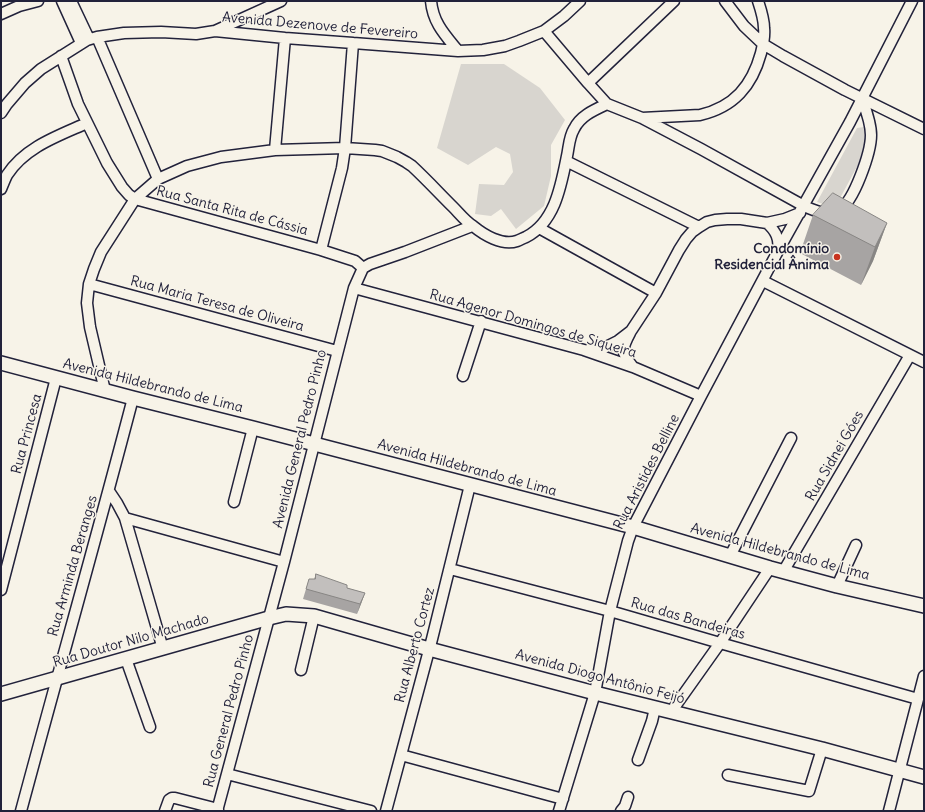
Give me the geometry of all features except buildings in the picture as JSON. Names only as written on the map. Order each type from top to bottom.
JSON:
[{"type":"main road","name":"Avenida Hildebrando de Lima","points":[[1,364],[253,428],[633,528],[783,572],[924,606]]},
{"type":"main road","name":"Avenida Diogo Antônio Feijó","points":[[269,618],[286,614],[314,616],[595,693],[822,749],[924,777]]},
{"type":"main road","name":"Rua Doutor Nilo Machado","points":[[1,694],[269,618]]},
{"type":"street","points":[[1,14],[19,6],[38,1]]},
{"type":"street","points":[[62,1],[89,40]]},
{"type":"street","points":[[71,1],[158,179]]},
{"type":"street","points":[[215,31],[281,1]]},
{"type":"street","points":[[432,1],[433,13],[440,28],[458,51]]},
{"type":"street","name":"Avenida Dezenove de Fevereiro","points":[[1,113],[26,83],[41,69],[89,40],[124,33],[161,32],[196,34],[215,31],[285,38],[458,51],[483,50],[505,46],[544,31],[564,16],[580,1]]},
{"type":"street","points":[[588,84],[674,1]]},
{"type":"street","points":[[725,1],[744,26],[763,44],[862,99],[924,129]]},
{"type":"street","points":[[642,118],[700,115],[709,113],[720,109],[731,102],[743,91],[751,79],[758,63],[763,44],[764,28],[758,1]]},
{"type":"street","name":"Rua Aristides Belline","points":[[559,811],[595,693],[610,611],[628,541],[633,528],[778,251],[834,152],[912,1]]},
{"type":"street","points":[[544,31],[588,84],[607,104],[642,118],[701,149],[802,209],[816,212],[833,212],[839,210],[848,201],[856,186],[866,161],[871,136],[862,99]]},
{"type":"street","points":[[275,150],[285,38]]},
{"type":"street","points":[[321,250],[342,168],[345,148],[353,42]]},
{"type":"street","name":"Rua Santa Rita de Cássia","points":[[61,56],[78,104],[87,123],[111,169],[122,187],[129,195],[135,199],[321,250],[355,261],[363,268]]},
{"type":"street","points":[[104,391],[90,327],[87,303],[89,284],[101,252],[135,199],[158,179],[187,166],[221,157],[275,150],[345,148],[382,151],[412,166],[472,226],[492,238],[505,242],[518,241],[530,235],[544,223],[557,198],[573,130],[586,115],[607,104]]},
{"type":"street","points":[[1,189],[7,176],[16,163],[32,149],[87,123]]},
{"type":"street","points":[[566,161],[700,227]]},
{"type":"street","points":[[633,367],[625,356],[623,351],[624,347],[631,331],[656,293],[683,244],[692,232],[711,221],[741,219],[767,223],[785,219],[802,209]]},
{"type":"street","points":[[767,223],[776,232],[779,244],[778,251]]},
{"type":"street","points":[[363,268],[370,264],[472,226]]},
{"type":"street","points":[[539,228],[656,293]]},
{"type":"street","name":"Avenida General Pedro Pinho","points":[[269,618],[337,351],[354,288],[363,268]]},
{"type":"street","points":[[763,280],[924,362]]},
{"type":"street","name":"Rua Maria Teresa de Oliveira","points":[[89,284],[337,351]]},
{"type":"street","name":"Rua Agenor Domingos de Siqueira","points":[[354,288],[584,350],[633,367],[701,396]]},
{"type":"street","points":[[463,376],[481,321]]},
{"type":"street","points":[[584,350],[604,348],[618,341],[631,331]]},
{"type":"street","name":"Rua Sidnei Góes","points":[[783,572],[910,355]]},
{"type":"street","name":"Rua Princesa","points":[[1,590],[56,378]]},
{"type":"street","name":"Rua Arminda Beranges","points":[[21,811],[109,491],[132,398]]},
{"type":"street","points":[[234,502],[253,428]]},
{"type":"street","points":[[730,556],[791,438]]},
{"type":"street","name":"Rua Alberto Cortez","points":[[386,811],[450,569],[470,485]]},
{"type":"street","points":[[109,491],[125,518],[163,649]]},
{"type":"street","points":[[125,518],[284,562]]},
{"type":"street","points":[[837,586],[856,545]]},
{"type":"street","points":[[671,712],[720,643],[770,568]]},
{"type":"street","name":"Rua das Bandeiras","points":[[450,569],[610,611],[918,700]]},
{"type":"street","points":[[301,670],[314,616]]},
{"type":"street","name":"Rua General Pedro Pinho","points":[[217,810],[269,618]]},
{"type":"street","points":[[126,659],[150,727]]},
{"type":"street","points":[[889,811],[924,676]]},
{"type":"street","points":[[638,760],[655,708]]},
{"type":"street","points":[[728,775],[809,791],[822,749]]},
{"type":"street","points":[[401,754],[563,799]]},
{"type":"street","points":[[227,774],[370,811]]},
{"type":"street","points":[[621,811],[628,797]]},
{"type":"street","points":[[165,811],[169,800],[172,798],[217,810]]},
{"type":"shaded area","points":[[461,64],[504,64],[540,88],[565,120],[551,145],[551,176],[544,206],[516,229],[501,209],[491,216],[475,214],[479,184],[504,185],[513,172],[510,154],[496,147],[468,165],[437,148]]},
{"type":"shaded area","points":[[864,127],[866,137],[859,163],[839,200],[826,205],[817,202],[857,128]]},
{"type":"place","name":"Condomínio Residencial Ânima","points":[[837,257]]}]
